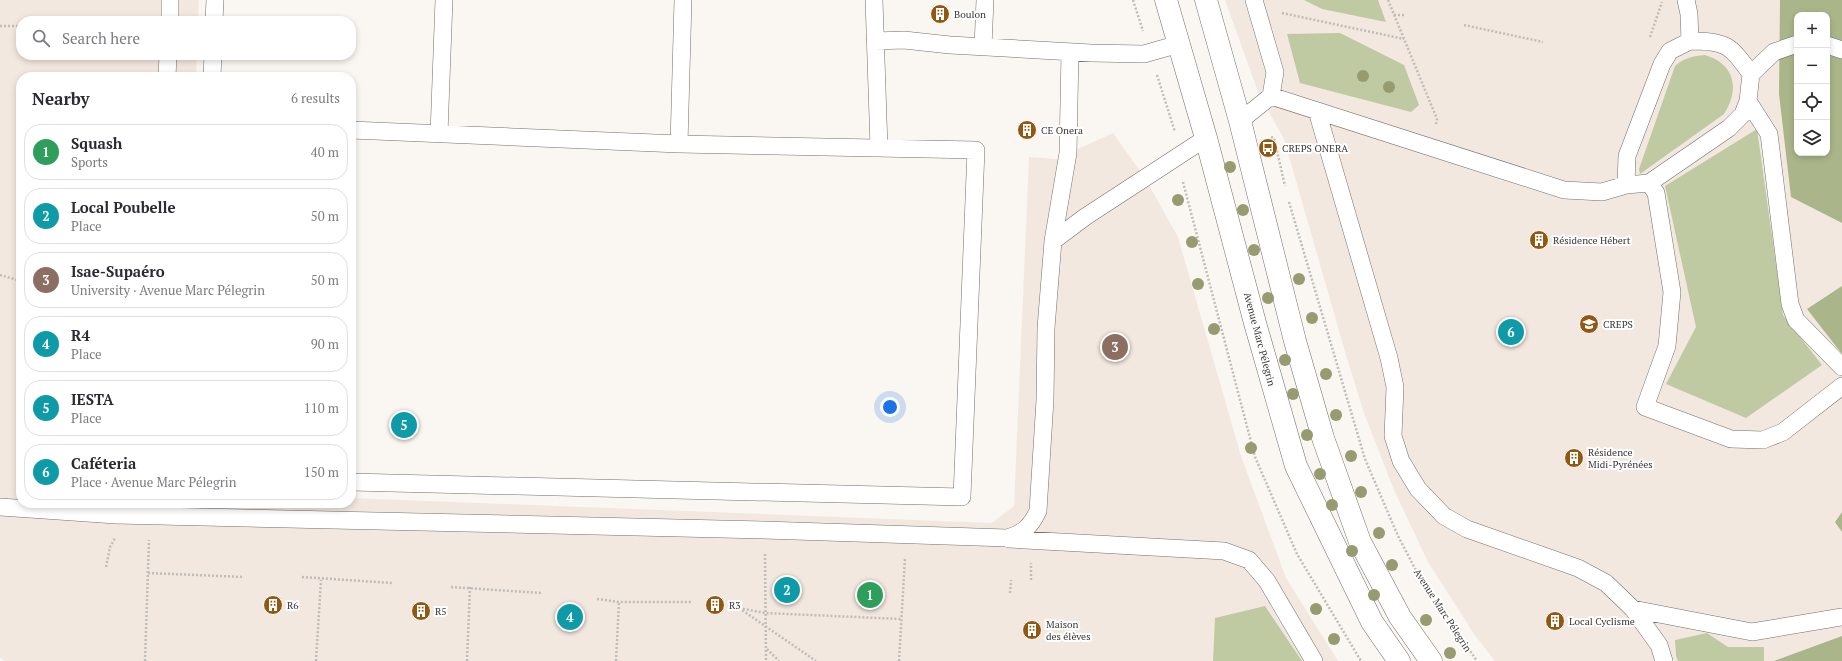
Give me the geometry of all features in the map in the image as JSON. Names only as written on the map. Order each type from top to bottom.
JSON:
[{"type":"street","name":"Avenue Marc Pélegrin","points":[[1166,0],[1206,138],[1255,323],[1296,466],[1372,622],[1399,661]]},
{"type":"street","points":[[1206,0],[1240,121],[1295,341],[1326,445],[1360,542],[1400,617],[1431,661]]},
{"type":"lane","points":[[170,0],[170,16]]},
{"type":"lane","points":[[214,16],[215,0]]},
{"type":"lane","points":[[439,134],[444,0]]},
{"type":"lane","points":[[679,144],[683,0]]},
{"type":"lane","points":[[874,0],[879,148]]},
{"type":"lane","points":[[983,47],[985,0]]},
{"type":"lane","points":[[1240,121],[1271,96],[1275,72],[1254,0]]},
{"type":"lane","points":[[1686,0],[1689,14],[1690,41]]},
{"type":"lane","points":[[875,41],[904,40],[950,46],[1070,52],[1150,53],[1179,44]]},
{"type":"lane","points":[[1626,185],[1628,156],[1662,64],[1670,51],[1690,41],[1714,41],[1734,51],[1751,74]]},
{"type":"lane","points":[[1271,96],[1564,190],[1602,192],[1626,185],[1649,183],[1729,128],[1743,114],[1748,101],[1751,74],[1774,52],[1794,45]]},
{"type":"lane","points":[[1830,46],[1842,50]]},
{"type":"lane","points":[[1007,538],[1019,535],[1032,523],[1038,511],[1045,400],[1046,328],[1053,241],[1068,153],[1070,52]]},
{"type":"lane","points":[[167,72],[168,60]]},
{"type":"lane","points":[[212,72],[213,60]]},
{"type":"lane","points":[[1748,101],[1769,134],[1790,304],[1796,320],[1842,367]]},
{"type":"lane","points":[[1318,111],[1389,358],[1395,387],[1393,436],[1401,461],[1418,489],[1444,516],[1467,529],[1578,568],[1606,583],[1634,609],[1659,646],[1664,661]]},
{"type":"lane","points":[[356,130],[679,144],[976,150],[962,497],[356,482]]},
{"type":"lane","points":[[1053,241],[1085,217],[1206,138]]},
{"type":"lane","points":[[1649,183],[1656,193],[1672,292],[1666,346],[1645,407],[1732,439],[1762,440],[1783,432],[1842,386]]},
{"type":"lane","points":[[0,508],[116,515],[150,509],[908,536],[1007,538],[1224,551],[1249,560],[1266,581],[1314,661]]},
{"type":"lane","points":[[1634,609],[1752,632],[1842,617]]},
{"type":"path","points":[[1133,0],[1181,154],[1184,188]]},
{"type":"path","points":[[1388,0],[1437,120],[1435,129]]},
{"type":"path","points":[[1279,12],[1404,39]]},
{"type":"path","points":[[1394,14],[1404,15]]},
{"type":"path","points":[[1464,25],[1543,42]]},
{"type":"path","points":[[0,26],[16,26]]},
{"type":"path","points":[[1268,136],[1274,138],[1286,192]]},
{"type":"path","name":"Avenue Marc Pélegrin","points":[[1288,200],[1364,458],[1398,536],[1420,578],[1477,661]]},
{"type":"path","points":[[0,275],[16,280]]},
{"type":"path","points":[[145,661],[150,509]]},
{"type":"path","points":[[764,530],[766,661]]},
{"type":"path","points":[[899,661],[906,546],[908,536]]},
{"type":"path","points":[[148,573],[244,577]]},
{"type":"path","points":[[302,577],[321,580],[392,583]]},
{"type":"path","points":[[316,661],[321,580]]},
{"type":"path","points":[[1010,594],[1011,580]]},
{"type":"path","points":[[451,587],[470,587],[541,594]]},
{"type":"path","points":[[467,661],[470,587]]},
{"type":"path","points":[[597,599],[619,602],[692,602]]},
{"type":"path","points":[[616,661],[619,602]]},
{"type":"path","points":[[816,661],[739,608],[766,613],[901,619]]},
{"type":"path","points":[[766,649],[779,661]]},
{"type":"shaded area","points":[[0,0],[199,0],[198,16],[16,16],[16,60],[197,60],[196,72],[16,72],[16,508],[356,508],[356,498],[992,523],[1014,506],[1029,157],[1056,159],[1113,133],[1145,178],[1178,237],[1241,456],[1286,578],[1338,661],[5,661],[0,657]]},
{"type":"shaded area","name":"CREPS","points":[[1225,0],[1842,0],[1842,661],[1495,661],[1474,634],[1428,562],[1394,490],[1364,413],[1348,362],[1284,139],[1258,92]]},
{"type":"green space","points":[[1304,0],[1378,0],[1386,22],[1322,9]]},
{"type":"green space","points":[[1780,0],[1842,0],[1842,223],[1791,197],[1779,94]]},
{"type":"green space","points":[[1340,33],[1404,65],[1419,105],[1411,112],[1300,83],[1287,34]]},
{"type":"green space","points":[[1705,55],[1723,64],[1732,78],[1732,96],[1729,105],[1724,114],[1640,174],[1639,169],[1675,66],[1689,58]]},
{"type":"green space","points":[[1757,129],[1783,315],[1822,365],[1746,418],[1666,384],[1696,327],[1665,186]]},
{"type":"green space","points":[[1842,286],[1842,354],[1807,309]]},
{"type":"green space","points":[[1842,512],[1842,532],[1835,522]]},
{"type":"green space","points":[[1265,606],[1302,661],[1213,661],[1215,618]]},
{"type":"green space","points":[[1707,633],[1728,647],[1764,647],[1764,661],[1678,661],[1676,656],[1675,640]]},
{"type":"green space","points":[[1842,636],[1842,661],[1774,661]]},
{"type":"place","name":"Boulon","points":[[940,14]]},
{"type":"place","name":"CE Onera","points":[[1027,130]]},
{"type":"place","name":"CREPS ONERA","points":[[1268,148]]},
{"type":"place","name":"Résidence Hébert","points":[[1539,240]]},
{"type":"place","name":"CREPS","points":[[1589,324]]},
{"type":"place","name":"Caféteria","points":[[1511,332]]},
{"type":"place","name":"Isae-Supaéro","points":[[1115,347]]},
{"type":"place","name":"IESTA","points":[[404,425]]},
{"type":"place","name":"Résidence Midi-Pyrénées","points":[[1574,458]]},
{"type":"place","name":"Local Poubelle","points":[[787,590]]},
{"type":"place","name":"Squash","points":[[870,595]]},
{"type":"place","name":"R6","points":[[273,605]]},
{"type":"place","name":"R3","points":[[715,605]]},
{"type":"place","name":"R5","points":[[421,611]]},
{"type":"place","name":"R4","points":[[570,617]]},
{"type":"place","name":"Local Cyclisme","points":[[1555,621]]},
{"type":"place","name":"Maison des élèves","points":[[1032,630]]}]
